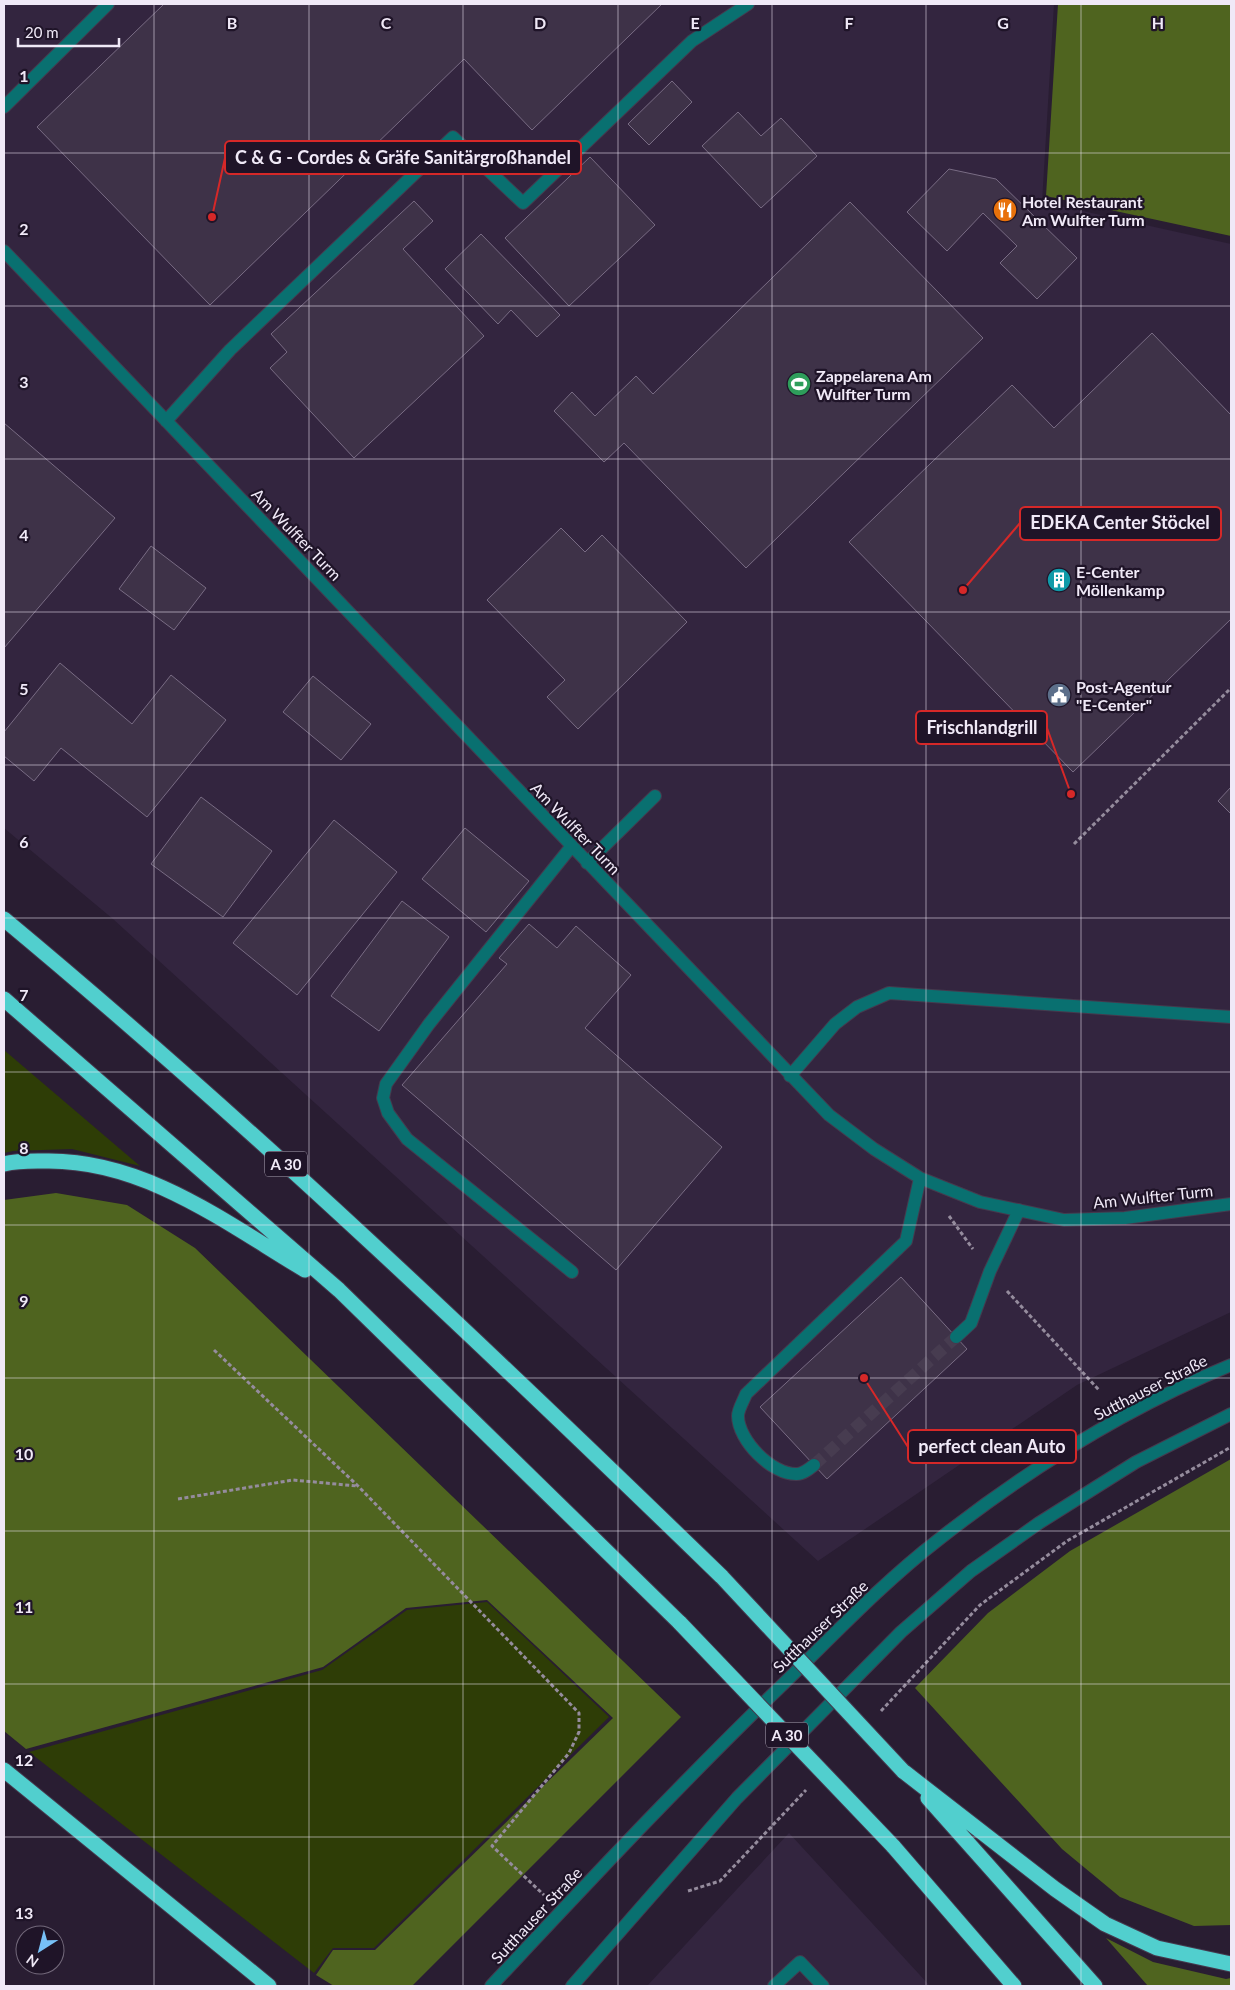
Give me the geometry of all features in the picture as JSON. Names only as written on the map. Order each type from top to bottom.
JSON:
[{"type":"highway","name":"A 30","points":[[4,920],[104,1002],[335,1208],[559,1419],[722,1577],[903,1771],[1095,1986]]},
{"type":"highway","name":"A 30","points":[[4,999],[339,1290],[680,1623],[893,1846],[1014,1986]]},
{"type":"highway","points":[[4,1164],[16,1161],[74,1161],[132,1174],[185,1197],[339,1290]]},
{"type":"highway","points":[[4,1770],[269,1986]]},
{"type":"highway","points":[[903,1771],[1055,1889],[1105,1924],[1158,1948],[1231,1964]]},
{"type":"street","points":[[4,107],[108,4]]},
{"type":"street","points":[[166,421],[230,350],[452,137],[523,203],[692,42],[748,4]]},
{"type":"street","name":"Am Wulfter Turm","points":[[4,251],[571,847],[790,1076],[836,1121],[874,1149],[920,1178],[980,1202],[1064,1220],[1125,1218],[1231,1204]]},
{"type":"street","points":[[587,863],[655,796]]},
{"type":"street","points":[[571,847],[429,1024],[386,1084],[383,1098],[388,1113],[407,1139],[572,1272]]},
{"type":"street","points":[[790,1076],[835,1024],[857,1007],[889,993],[1231,1017]]},
{"type":"street","points":[[814,1465],[798,1474],[781,1470],[764,1460],[751,1447],[740,1430],[738,1414],[746,1394],[906,1241],[920,1178]]},
{"type":"street","points":[[956,1337],[971,1323],[990,1271],[1019,1210]]},
{"type":"street","name":"Sutthauser Straße","points":[[491,1986],[700,1765],[874,1596],[937,1541],[1020,1480],[1117,1420],[1231,1365]]},
{"type":"street","points":[[572,1986],[737,1798],[901,1632],[972,1571],[1039,1523],[1136,1462],[1231,1414]]},
{"type":"street","points":[[774,1986],[800,1962],[823,1986]]},
{"type":"path","points":[[1074,844],[1231,688]]},
{"type":"path","points":[[214,1350],[358,1486],[579,1713],[580,1732],[569,1753],[492,1846],[561,1911]]},
{"type":"path","points":[[980,1605],[1067,1541],[1231,1448]]},
{"type":"path","points":[[178,1499],[293,1480],[358,1486]]},
{"type":"shaded area","points":[[4,4],[1054,4],[1042,202],[1231,244],[1231,1312],[1077,1385],[818,1561],[113,919],[4,828]]},
{"type":"shaded area","points":[[789,1833],[930,1986],[647,1986]]},
{"type":"green space","points":[[1058,4],[1231,4],[1231,236],[1046,196]]},
{"type":"green space","points":[[4,1050],[140,1166],[72,1149],[4,1153]]},
{"type":"green space","points":[[56,1193],[127,1205],[195,1248],[681,1717],[412,1986],[334,1986],[316,1975],[333,1950],[375,1950],[613,1718],[487,1600],[406,1608],[323,1667],[26,1749],[4,1731],[4,1200]]},
{"type":"green space","points":[[1231,1459],[1231,1925],[1194,1926],[1120,1897],[1062,1849],[915,1688],[988,1613],[1070,1551]]},
{"type":"green space","points":[[487,1602],[609,1717],[374,1948],[333,1948],[314,1973],[29,1752],[322,1670],[407,1610]]},
{"type":"green space","points":[[1106,1938],[1153,1962],[1226,1979],[1231,1978],[1231,1986],[1148,1986]]},
{"type":"building","points":[[164,4],[662,4],[532,130],[464,59],[210,305],[37,127]]},
{"type":"building","points":[[672,81],[692,102],[649,145],[628,124]]},
{"type":"building","points":[[738,112],[761,136],[781,118],[817,156],[761,208],[702,146]]},
{"type":"building","points":[[590,157],[655,225],[569,306],[505,238]]},
{"type":"building","points":[[949,169],[996,179],[1077,258],[1037,299],[1000,263],[1017,246],[983,213],[947,251],[907,212]]},
{"type":"building","points":[[414,201],[433,221],[403,249],[484,336],[354,458],[270,368],[287,352],[271,334]]},
{"type":"building","name":"Zappelarena Am Wulfter Turm","points":[[850,202],[983,338],[746,568],[624,443],[604,462],[554,411],[572,392],[595,416],[636,376],[653,394]]},
{"type":"building","points":[[481,234],[560,315],[537,337],[511,310],[498,324],[445,269]]},
{"type":"building","name":"E-Center Möllenkamp","points":[[1152,333],[1231,415],[1231,619],[1073,772],[849,542],[1012,385],[1054,428]]},
{"type":"building","points":[[4,423],[115,518],[4,648]]},
{"type":"building","points":[[561,528],[585,552],[602,535],[687,622],[578,729],[547,697],[565,680],[487,600]]},
{"type":"building","points":[[151,546],[206,588],[174,630],[119,589]]},
{"type":"building","points":[[60,663],[132,724],[171,675],[226,720],[147,817],[61,748],[34,781],[4,756],[4,732]]},
{"type":"building","points":[[313,676],[371,724],[341,760],[283,712]]},
{"type":"building","points":[[1231,787],[1231,814],[1218,801]]},
{"type":"building","points":[[201,797],[272,851],[223,917],[151,864]]},
{"type":"building","points":[[334,820],[397,872],[297,995],[233,943]]},
{"type":"building","points":[[465,828],[529,881],[486,932],[422,879]]},
{"type":"building","points":[[402,901],[449,937],[379,1031],[331,996]]},
{"type":"building","points":[[529,924],[557,948],[576,926],[631,975],[585,1028],[722,1147],[616,1270],[402,1085],[507,964],[499,958]]},
{"type":"building","points":[[901,1277],[967,1349],[827,1479],[760,1407]]},
{"type":"tunnel","points":[[814,1465],[956,1337]]},
{"type":"place","name":"Hotel Restaurant Am Wulfter Turm","points":[[1005,210]]},
{"type":"place","name":"C & G - Cordes & Gräfe Sanitärgroßhandel","points":[[212,217]]},
{"type":"place","name":"Zappelarena Am Wulfter Turm","points":[[799,384]]},
{"type":"place","name":"E-Center Möllenkamp","points":[[1059,580]]},
{"type":"place","name":"EDEKA Center Stöckel","points":[[963,590]]},
{"type":"place","name":"Post-Agentur \"E-Center\"","points":[[1059,695]]},
{"type":"place","name":"Frischlandgrill","points":[[1071,794]]},
{"type":"place","name":"perfect clean Auto","points":[[864,1378]]}]
